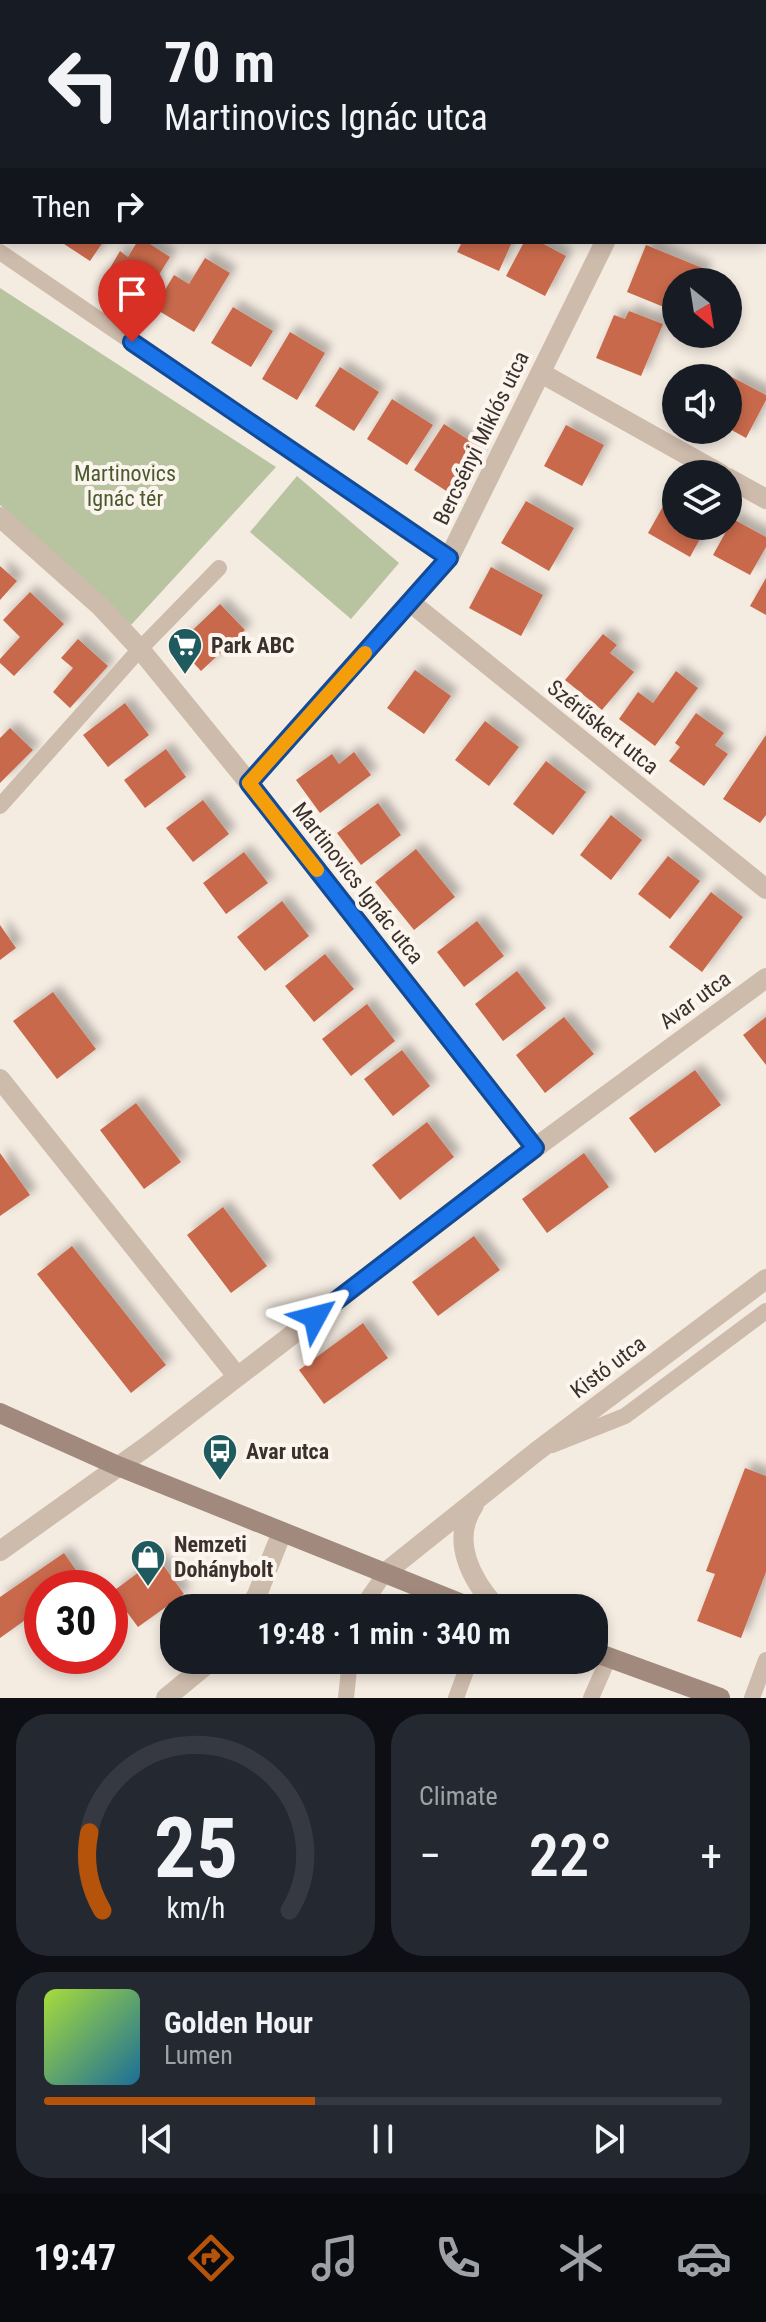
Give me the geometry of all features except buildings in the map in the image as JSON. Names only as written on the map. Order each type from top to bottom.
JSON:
[{"type":"street","name":"Bercsényi Miklós utca","points":[[249,783],[449,558],[604,244]]},
{"type":"street","points":[[541,373],[696,460]]},
{"type":"street","points":[[742,486],[766,499]]},
{"type":"street","points":[[0,517],[100,606],[140,649]]},
{"type":"street","name":"Szérűskert utca","points":[[410,602],[766,889]]},
{"type":"street","name":"Martinovics Ignác utca","points":[[140,649],[535,1148]]},
{"type":"street","name":"Avar utca","points":[[0,1551],[118,1466],[535,1148],[766,978]]},
{"type":"street","points":[[0,1079],[237,1376]]},
{"type":"street","name":"Kistó utca","points":[[386,1572],[536,1452],[766,1279]]},
{"type":"street","points":[[0,1413],[118,1466],[439,1594]]},
{"type":"street","name":"Kistó utca","points":[[480,1496],[466,1516],[462,1530],[463,1547],[474,1576],[487,1594]]},
{"type":"street","points":[[257,1594],[282,1532]]},
{"type":"street","points":[[608,1658],[720,1698]]},
{"type":"street","points":[[166,1698],[195,1674]]},
{"type":"lane","points":[[0,252],[449,558]]},
{"type":"lane","points":[[0,806],[140,649],[219,568]]},
{"type":"lane","points":[[536,1452],[625,1416],[766,1311]]},
{"type":"lane","points":[[371,1594],[386,1572]]},
{"type":"lane","points":[[752,1698],[766,1660]]},
{"type":"lane","points":[[346,1698],[349,1674]]},
{"type":"lane","points":[[456,1698],[465,1674]]},
{"type":"lane","points":[[591,1698],[597,1674]]},
{"type":"green space","name":"Martinovics Ignác tér","points":[[0,288],[276,467],[131,625],[0,505]]},
{"type":"green space","points":[[297,476],[399,563],[351,619],[250,532]]},
{"type":"slow traffic","points":[[317,870],[249,783],[365,653]]},
{"type":"place","name":"Park ABC","points":[[185,676]]},
{"type":"place","name":"Avar utca","points":[[220,1482]]},
{"type":"place","name":"Nemzeti Dohánybolt","points":[[148,1588]]},
{"type":"route","points":[[132,342],[449,558],[249,783],[535,1148],[315,1317]]}]
